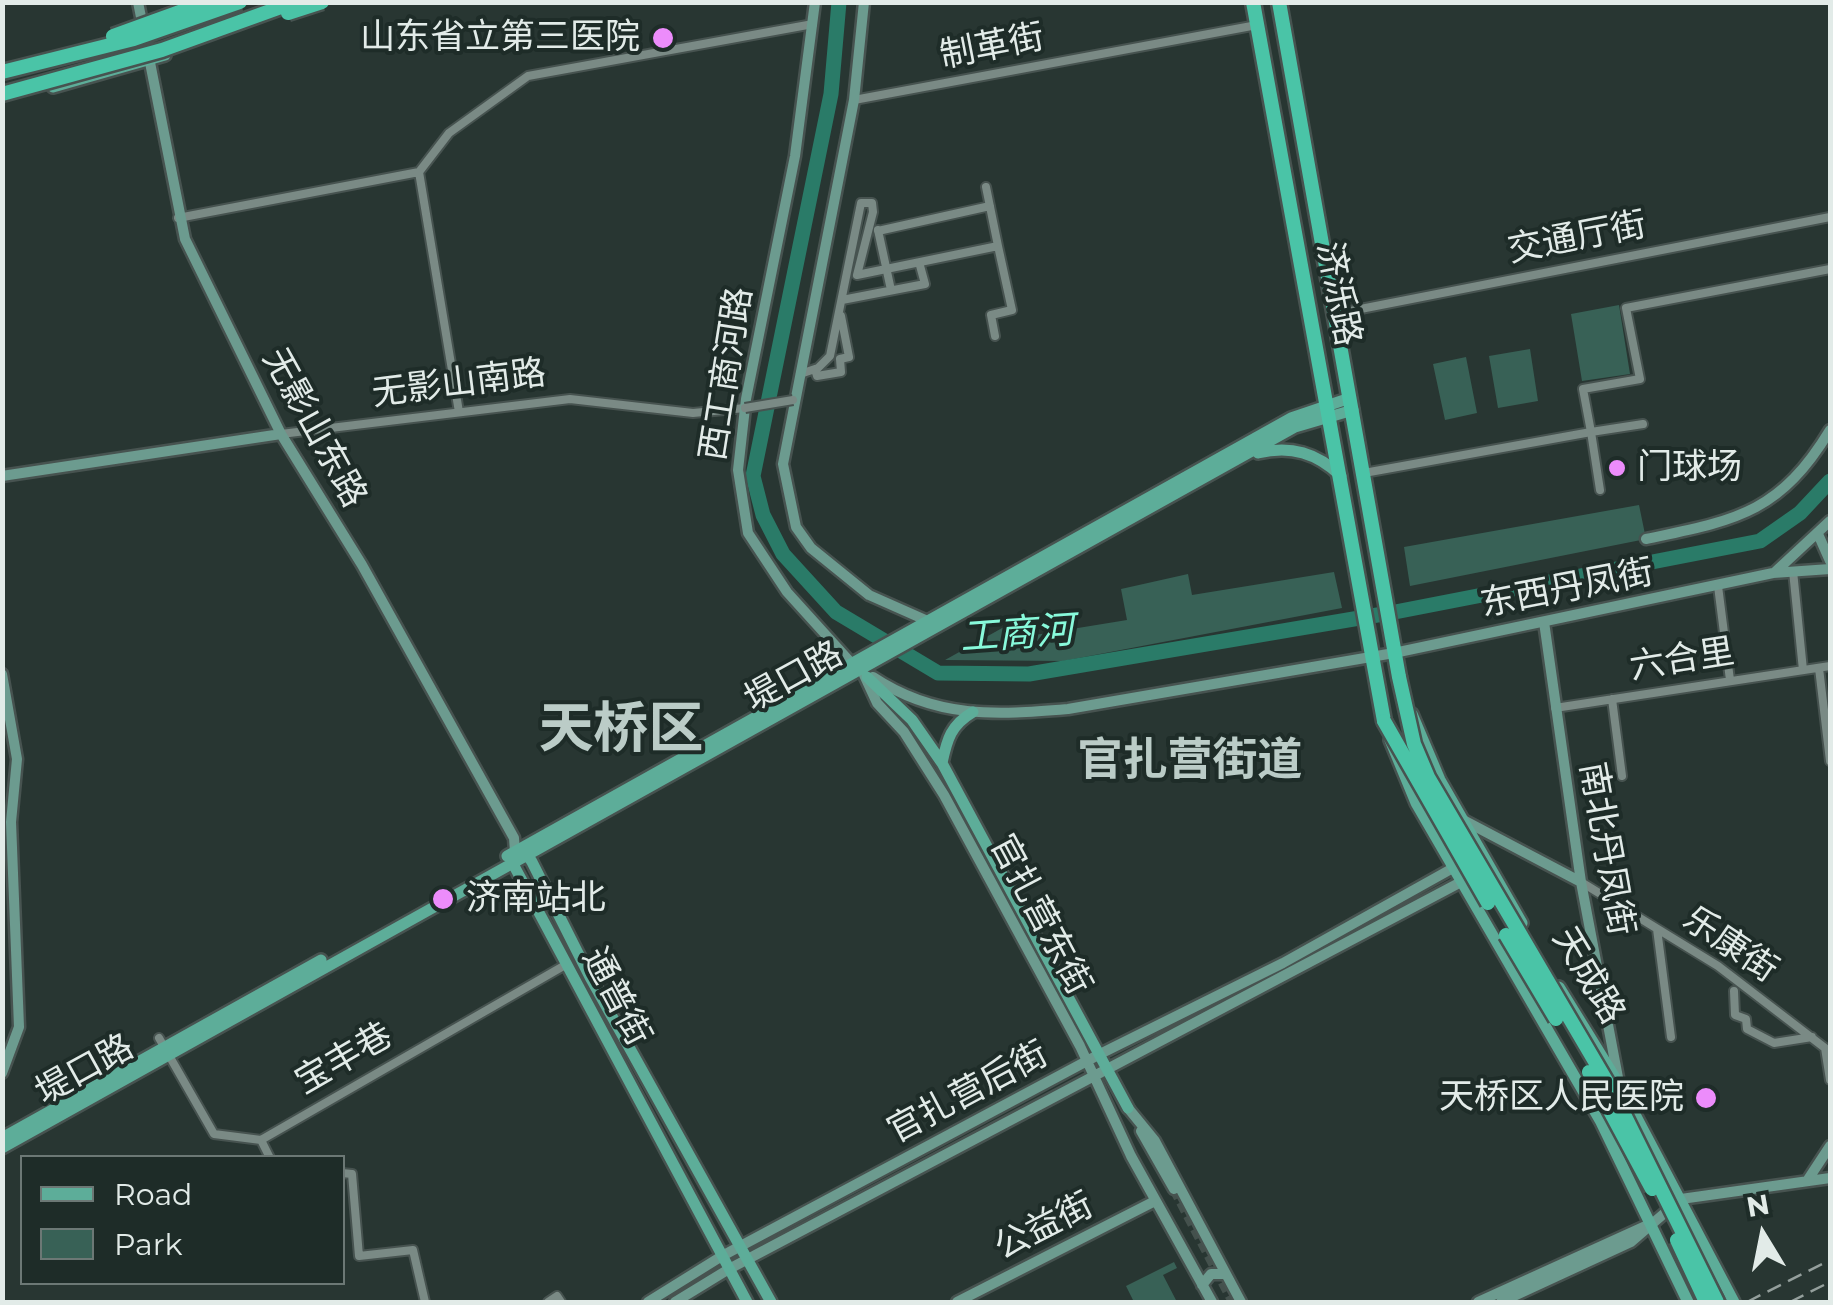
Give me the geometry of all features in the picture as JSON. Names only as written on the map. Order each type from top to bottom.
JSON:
[{"type":"highway","points":[[27,68],[207,2]]},
{"type":"highway","points":[[2,70],[27,68],[134,39],[240,2]]},
{"type":"highway","points":[[162,50],[297,2]]},
{"type":"highway","points":[[2,96],[322,2]]},
{"type":"highway","name":"济泺路","points":[[1253,2],[1371,656]]},
{"type":"highway","name":"济泺路","points":[[1279,2],[1394,653]]},
{"type":"highway","name":"天成路","points":[[1394,653],[1414,744],[1428,777],[1622,1108],[1717,1302]]},
{"type":"highway","name":"天成路","points":[[1371,656],[1384,722],[1614,1113],[1706,1302]]},
{"type":"main road","name":"无影山东路","points":[[138,2],[178,218],[281,434],[379,596],[514,838],[518,856]]},
{"type":"main road","points":[[2,70],[217,2]]},
{"type":"main road","points":[[2,96],[149,61],[297,2]]},
{"type":"main road","name":"西工商河路","points":[[815,2],[795,156],[745,408],[738,470],[748,532],[787,592],[865,676],[905,698],[973,712],[1068,709],[1371,656]]},
{"type":"main road","name":"西工商河路","points":[[864,2],[854,100],[783,464],[796,528],[810,548],[869,596],[935,624]]},
{"type":"main road","name":"堤口路","points":[[518,856],[848,660],[871,660],[1291,418],[1351,404]]},
{"type":"main road","name":"堤口路","points":[[935,624],[1329,408]]},
{"type":"main road","points":[[1646,539],[1748,516],[1806,470],[1830,430]]},
{"type":"main road","name":"无影山南路","points":[[2,476],[281,434]]},
{"type":"main road","points":[[1244,456],[1299,451],[1322,458],[1341,477]]},
{"type":"main road","points":[[1774,574],[1830,521]]},
{"type":"main road","points":[[1818,534],[1830,561]]},
{"type":"main road","name":"东西丹凤街","points":[[1371,656],[1774,574],[1830,569]]},
{"type":"main road","name":"南北丹凤街","points":[[1544,622],[1582,882],[1619,1084]]},
{"type":"main road","name":"堤口路","points":[[2,1138],[518,856],[865,676],[871,660]]},
{"type":"main road","points":[[2,674],[17,758],[11,822],[18,1027],[2,1073]]},
{"type":"main road","name":"官扎营东街","points":[[865,676],[912,720],[942,763],[1100,1054],[1098,1071],[1155,1202],[1212,1302]]},
{"type":"main road","name":"官扎营东街","points":[[865,676],[877,703],[928,768],[1087,1062],[1156,1141],[1241,1302]]},
{"type":"main road","name":"天成路","points":[[1398,677],[1440,780],[1619,1084],[1734,1302]]},
{"type":"main road","points":[[942,763],[948,734],[958,720],[973,712]]},
{"type":"main road","name":"天成路","points":[[1384,722],[1398,766],[1452,868],[1601,1122],[1688,1302]]},
{"type":"main road","name":"乐康街","points":[[1465,821],[1582,882]]},
{"type":"main road","name":"通普街","points":[[518,856],[567,964],[745,1298]]},
{"type":"main road","name":"通普街","points":[[518,856],[771,1302]]},
{"type":"main road","name":"官扎营后街","points":[[648,1302],[722,1256],[1100,1054],[1283,962],[1452,868]]},
{"type":"main road","name":"官扎营后街","points":[[676,1302],[729,1269],[1098,1071],[1461,882]]},
{"type":"main road","name":"堤口路","points":[[2,1148],[166,1051]]},
{"type":"main road","points":[[1128,1108],[1174,1190]]},
{"type":"main road","points":[[1807,1181],[1830,1146]]},
{"type":"main road","points":[[1501,1302],[1631,1242],[1681,1199],[1830,1178]]},
{"type":"main road","name":"公益街","points":[[958,1302],[1155,1202]]},
{"type":"main road","points":[[1478,1302],[1640,1224],[1652,1223]]},
{"type":"main road","points":[[1202,1285],[1211,1274],[1225,1274]]},
{"type":"street","points":[[178,218],[418,172],[449,133],[528,76],[813,24]]},
{"type":"street","name":"制革街","points":[[854,100],[1257,25]]},
{"type":"street","points":[[418,172],[459,412]]},
{"type":"street","points":[[986,186],[1012,310],[991,315],[996,336]]},
{"type":"street","points":[[800,374],[815,369],[830,356],[861,203],[872,203],[891,290]]},
{"type":"street","points":[[878,231],[990,206]]},
{"type":"street","points":[[857,275],[873,212]]},
{"type":"street","name":"交通厅街","points":[[1334,314],[1830,217]]},
{"type":"street","points":[[847,278],[998,246]]},
{"type":"street","points":[[842,300],[924,284],[919,262]]},
{"type":"street","points":[[1600,490],[1583,389],[1640,379],[1626,308],[1830,269]]},
{"type":"street","points":[[815,369],[817,376],[841,372],[840,358],[850,356],[840,312]]},
{"type":"street","name":"无影山南路","points":[[281,434],[570,398],[692,413],[793,400]]},
{"type":"street","points":[[1364,473],[1643,424]]},
{"type":"street","points":[[1792,571],[1802,626],[1798,639],[1803,670]]},
{"type":"street","points":[[1718,586],[1730,680]]},
{"type":"street","name":"六合里","points":[[1554,708],[1830,666]]},
{"type":"street","points":[[1819,668],[1830,761]]},
{"type":"street","points":[[1612,699],[1622,776]]},
{"type":"street","name":"乐康街","points":[[1582,882],[1718,966],[1826,1048],[1830,1080]]},
{"type":"street","points":[[1657,928],[1671,1038]]},
{"type":"street","name":"宝丰巷","points":[[261,1140],[567,964]]},
{"type":"street","points":[[1734,991],[1735,1015],[1746,1019],[1746,1029],[1774,1044],[1812,1038]]},
{"type":"street","points":[[166,1051],[214,1134],[261,1140],[268,1155]]},
{"type":"street","points":[[345,1174],[352,1174],[359,1256],[414,1250],[425,1302]]},
{"type":"street","points":[[548,1302],[557,1296],[561,1302]]},
{"type":"green space","points":[[1619,305],[1630,374],[1582,381],[1571,314]]},
{"type":"green space","points":[[1530,349],[1538,401],[1498,408],[1489,356]]},
{"type":"green space","points":[[1466,357],[1477,413],[1445,420],[1433,364]]},
{"type":"green space","points":[[1639,505],[1646,539],[1410,586],[1404,547]]},
{"type":"green space","points":[[1334,572],[1342,608],[1063,661],[945,660],[1020,618],[1035,635],[1127,620],[1121,589],[1188,574],[1192,595]]},
{"type":"green space","points":[[1174,1262],[1177,1268],[1163,1275],[1177,1302],[1133,1300],[1126,1286]]},
{"type":"waterway","name":"工商河","points":[[839,2],[831,94],[753,476],[763,515],[783,554],[836,612],[938,673],[1029,674],[1395,612],[1760,541],[1800,513],[1830,481]]},
{"type":"waterway","points":[[2,1083],[13,1057]]},
{"type":"tunnel","points":[[1174,1189],[1233,1302]]},
{"type":"railway","points":[[1747,1302],[1830,1260]]},
{"type":"railway","points":[[1790,1302],[1830,1282]]},
{"type":"place","name":"山东省立第三医院","points":[[663,38]]},
{"type":"place","name":"门球场","points":[[1617,468]]},
{"type":"place","name":"济南站北","points":[[443,899]]},
{"type":"place","name":"天桥区人民医院","points":[[1706,1098]]},
{"type":"district","name":"天桥区","points":[[621,731]]},
{"type":"district","name":"官扎营街道","points":[[1190,762]]}]
